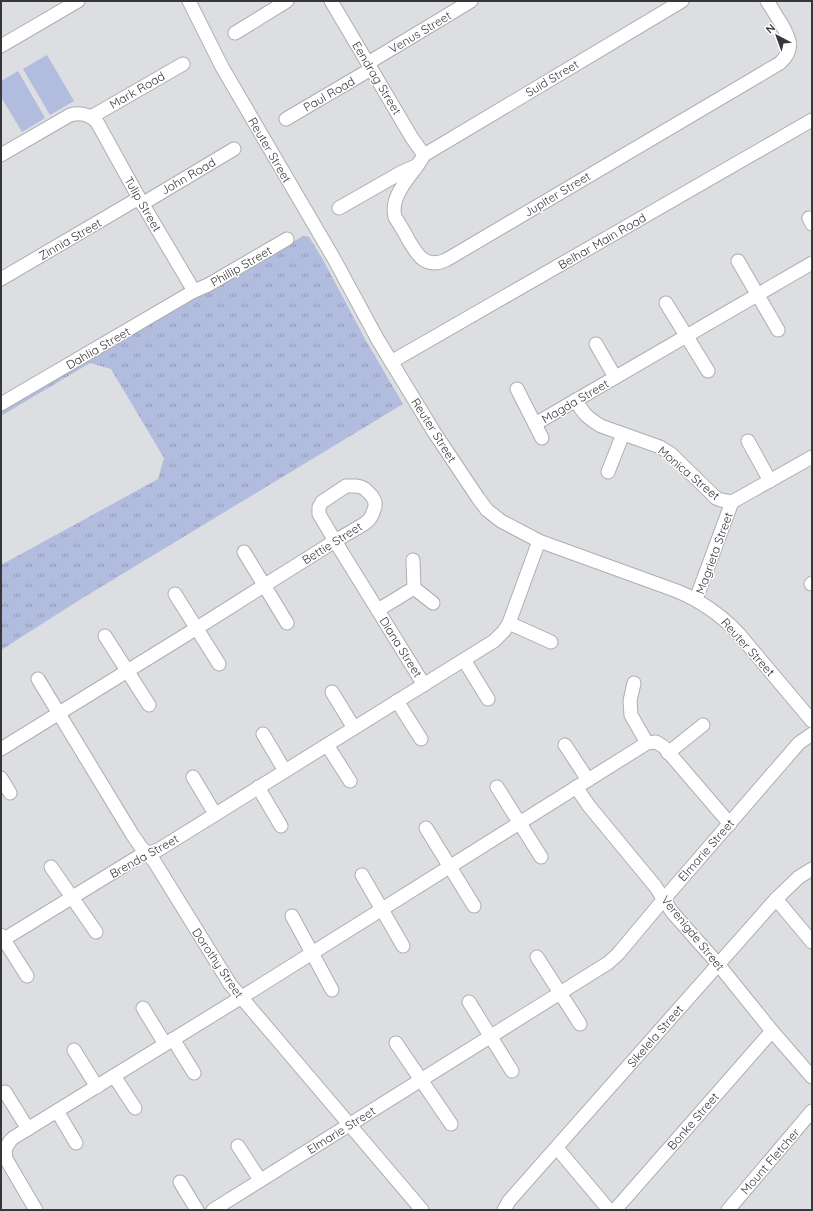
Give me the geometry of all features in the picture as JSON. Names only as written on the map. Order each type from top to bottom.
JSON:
[{"type":"street","points":[[1,46],[78,1]]},
{"type":"street","name":"Reuter Street","points":[[189,1],[222,67],[333,258],[378,340],[434,432],[487,510],[501,521],[539,540],[677,591],[696,599],[718,613],[738,633],[812,721]]},
{"type":"street","points":[[235,33],[287,1]]},
{"type":"street","name":"Eendrag Street","points":[[331,1],[412,138],[421,159]]},
{"type":"street","name":"Venus Street","points":[[370,66],[472,1]]},
{"type":"street","name":"Suid Street","points":[[339,208],[402,172],[682,1]]},
{"type":"street","name":"Jupiter Street","points":[[421,159],[398,194],[393,210],[395,217],[418,256],[427,262],[436,263],[441,262],[780,63],[788,54],[790,44],[788,35],[767,1]]},
{"type":"street","name":"Mark Road","points":[[91,117],[184,64]]},
{"type":"street","name":"Paul Road","points":[[286,119],[370,66]]},
{"type":"street","points":[[1,155],[70,115],[80,113],[91,117]]},
{"type":"street","name":"Tulip Street","points":[[91,117],[97,122],[140,201],[194,291]]},
{"type":"street","name":"Belhar Main Road","points":[[391,362],[812,120]]},
{"type":"street","name":"John Road","points":[[140,201],[234,149]]},
{"type":"street","name":"Zinnia Street","points":[[1,280],[140,201]]},
{"type":"street","name":"Phillip Street","points":[[194,291],[208,285],[287,239]]},
{"type":"street","points":[[738,261],[778,330]]},
{"type":"street","name":"Magda Street","points":[[535,424],[812,263]]},
{"type":"street","name":"Dahlia Street","points":[[1,404],[194,291]]},
{"type":"street","points":[[666,303],[708,371]]},
{"type":"street","name":"Magda Street","points":[[596,344],[615,377]]},
{"type":"street","name":"Magda Street","points":[[517,389],[542,438]]},
{"type":"street","name":"Monica Street","points":[[576,400],[581,410],[593,421],[601,426],[650,442],[660,447],[671,454],[716,498],[732,502]]},
{"type":"street","points":[[608,472],[623,434]]},
{"type":"street","points":[[748,441],[770,481]]},
{"type":"street","name":"Magrieta Street","points":[[696,599],[732,502],[812,457]]},
{"type":"street","name":"Bettie Street","points":[[1,749],[364,524],[369,520],[374,511],[375,502],[372,496],[365,489],[357,486],[346,486],[324,499],[320,504],[320,514],[336,541]]},
{"type":"street","name":"Brenda Street","points":[[27,976],[2,939],[138,857],[158,850],[494,641],[504,631],[509,623],[539,540]]},
{"type":"street","name":"Diana Street","points":[[336,541],[424,685]]},
{"type":"street","points":[[244,552],[287,622]]},
{"type":"street","points":[[413,560],[414,588],[433,603]]},
{"type":"street","name":"Diana Street","points":[[378,610],[414,588]]},
{"type":"street","points":[[175,594],[219,664]]},
{"type":"street","points":[[509,623],[551,642]]},
{"type":"street","points":[[105,636],[149,705]]},
{"type":"street","points":[[464,660],[488,699]]},
{"type":"street","points":[[38,679],[59,714]]},
{"type":"street","points":[[634,682],[630,700],[631,715],[647,743]]},
{"type":"street","points":[[332,692],[354,728]]},
{"type":"street","points":[[397,701],[421,739]]},
{"type":"street","name":"Dorothy Street","points":[[59,714],[132,834],[154,862],[230,984],[422,1210]]},
{"type":"street","points":[[668,752],[703,725]]},
{"type":"street","points":[[263,734],[285,770]]},
{"type":"street","name":"Elmarie Street","points":[[213,1210],[613,959],[799,743],[812,734]]},
{"type":"street","points":[[35,1210],[6,1159],[3,1149],[10,1141],[647,743],[652,742],[660,744],[730,824]]},
{"type":"street","points":[[327,745],[350,781]]},
{"type":"street","points":[[565,745],[588,780]]},
{"type":"street","points":[[192,777],[215,814]]},
{"type":"street","points":[[1,778],[10,793]]},
{"type":"street","points":[[497,787],[541,857]]},
{"type":"street","name":"Verenigde Street","points":[[576,787],[589,806],[655,886],[672,912],[718,964],[812,1078]]},
{"type":"street","points":[[258,788],[281,826]]},
{"type":"street","points":[[426,828],[474,906]]},
{"type":"street","points":[[51,866],[96,932]]},
{"type":"street","name":"Sikelela Street","points":[[504,1210],[509,1202],[776,899],[799,877],[812,869]]},
{"type":"street","points":[[362,875],[403,946]]},
{"type":"street","points":[[776,899],[812,942]]},
{"type":"street","points":[[292,916],[332,990]]},
{"type":"street","points":[[537,957],[580,1024]]},
{"type":"street","points":[[469,1002],[512,1071]]},
{"type":"street","points":[[143,1008],[194,1073]]},
{"type":"street","name":"Bonke Street","points":[[615,1210],[772,1031]]},
{"type":"street","points":[[396,1043],[451,1124]]},
{"type":"street","points":[[74,1050],[97,1087]]},
{"type":"street","points":[[114,1076],[135,1108]]},
{"type":"street","points":[[5,1092],[28,1129]]},
{"type":"street","points":[[56,1111],[76,1143]]},
{"type":"street","name":"Mount Fletcher","points":[[728,1210],[812,1111]]},
{"type":"street","points":[[238,1146],[260,1180]]},
{"type":"street","points":[[557,1148],[609,1210]]},
{"type":"street","points":[[180,1182],[197,1210]]},
{"type":"green space","points":[[47,55],[74,101],[50,115],[23,69]]},
{"type":"green space","points":[[18,71],[45,118],[22,132],[1,97],[1,81]]},
{"type":"green space","points":[[303,236],[309,237],[322,258],[365,339],[403,404],[81,599],[1,650],[1,565],[158,479],[164,458],[111,369],[90,363],[1,416],[1,409],[183,301],[195,299]]}]
